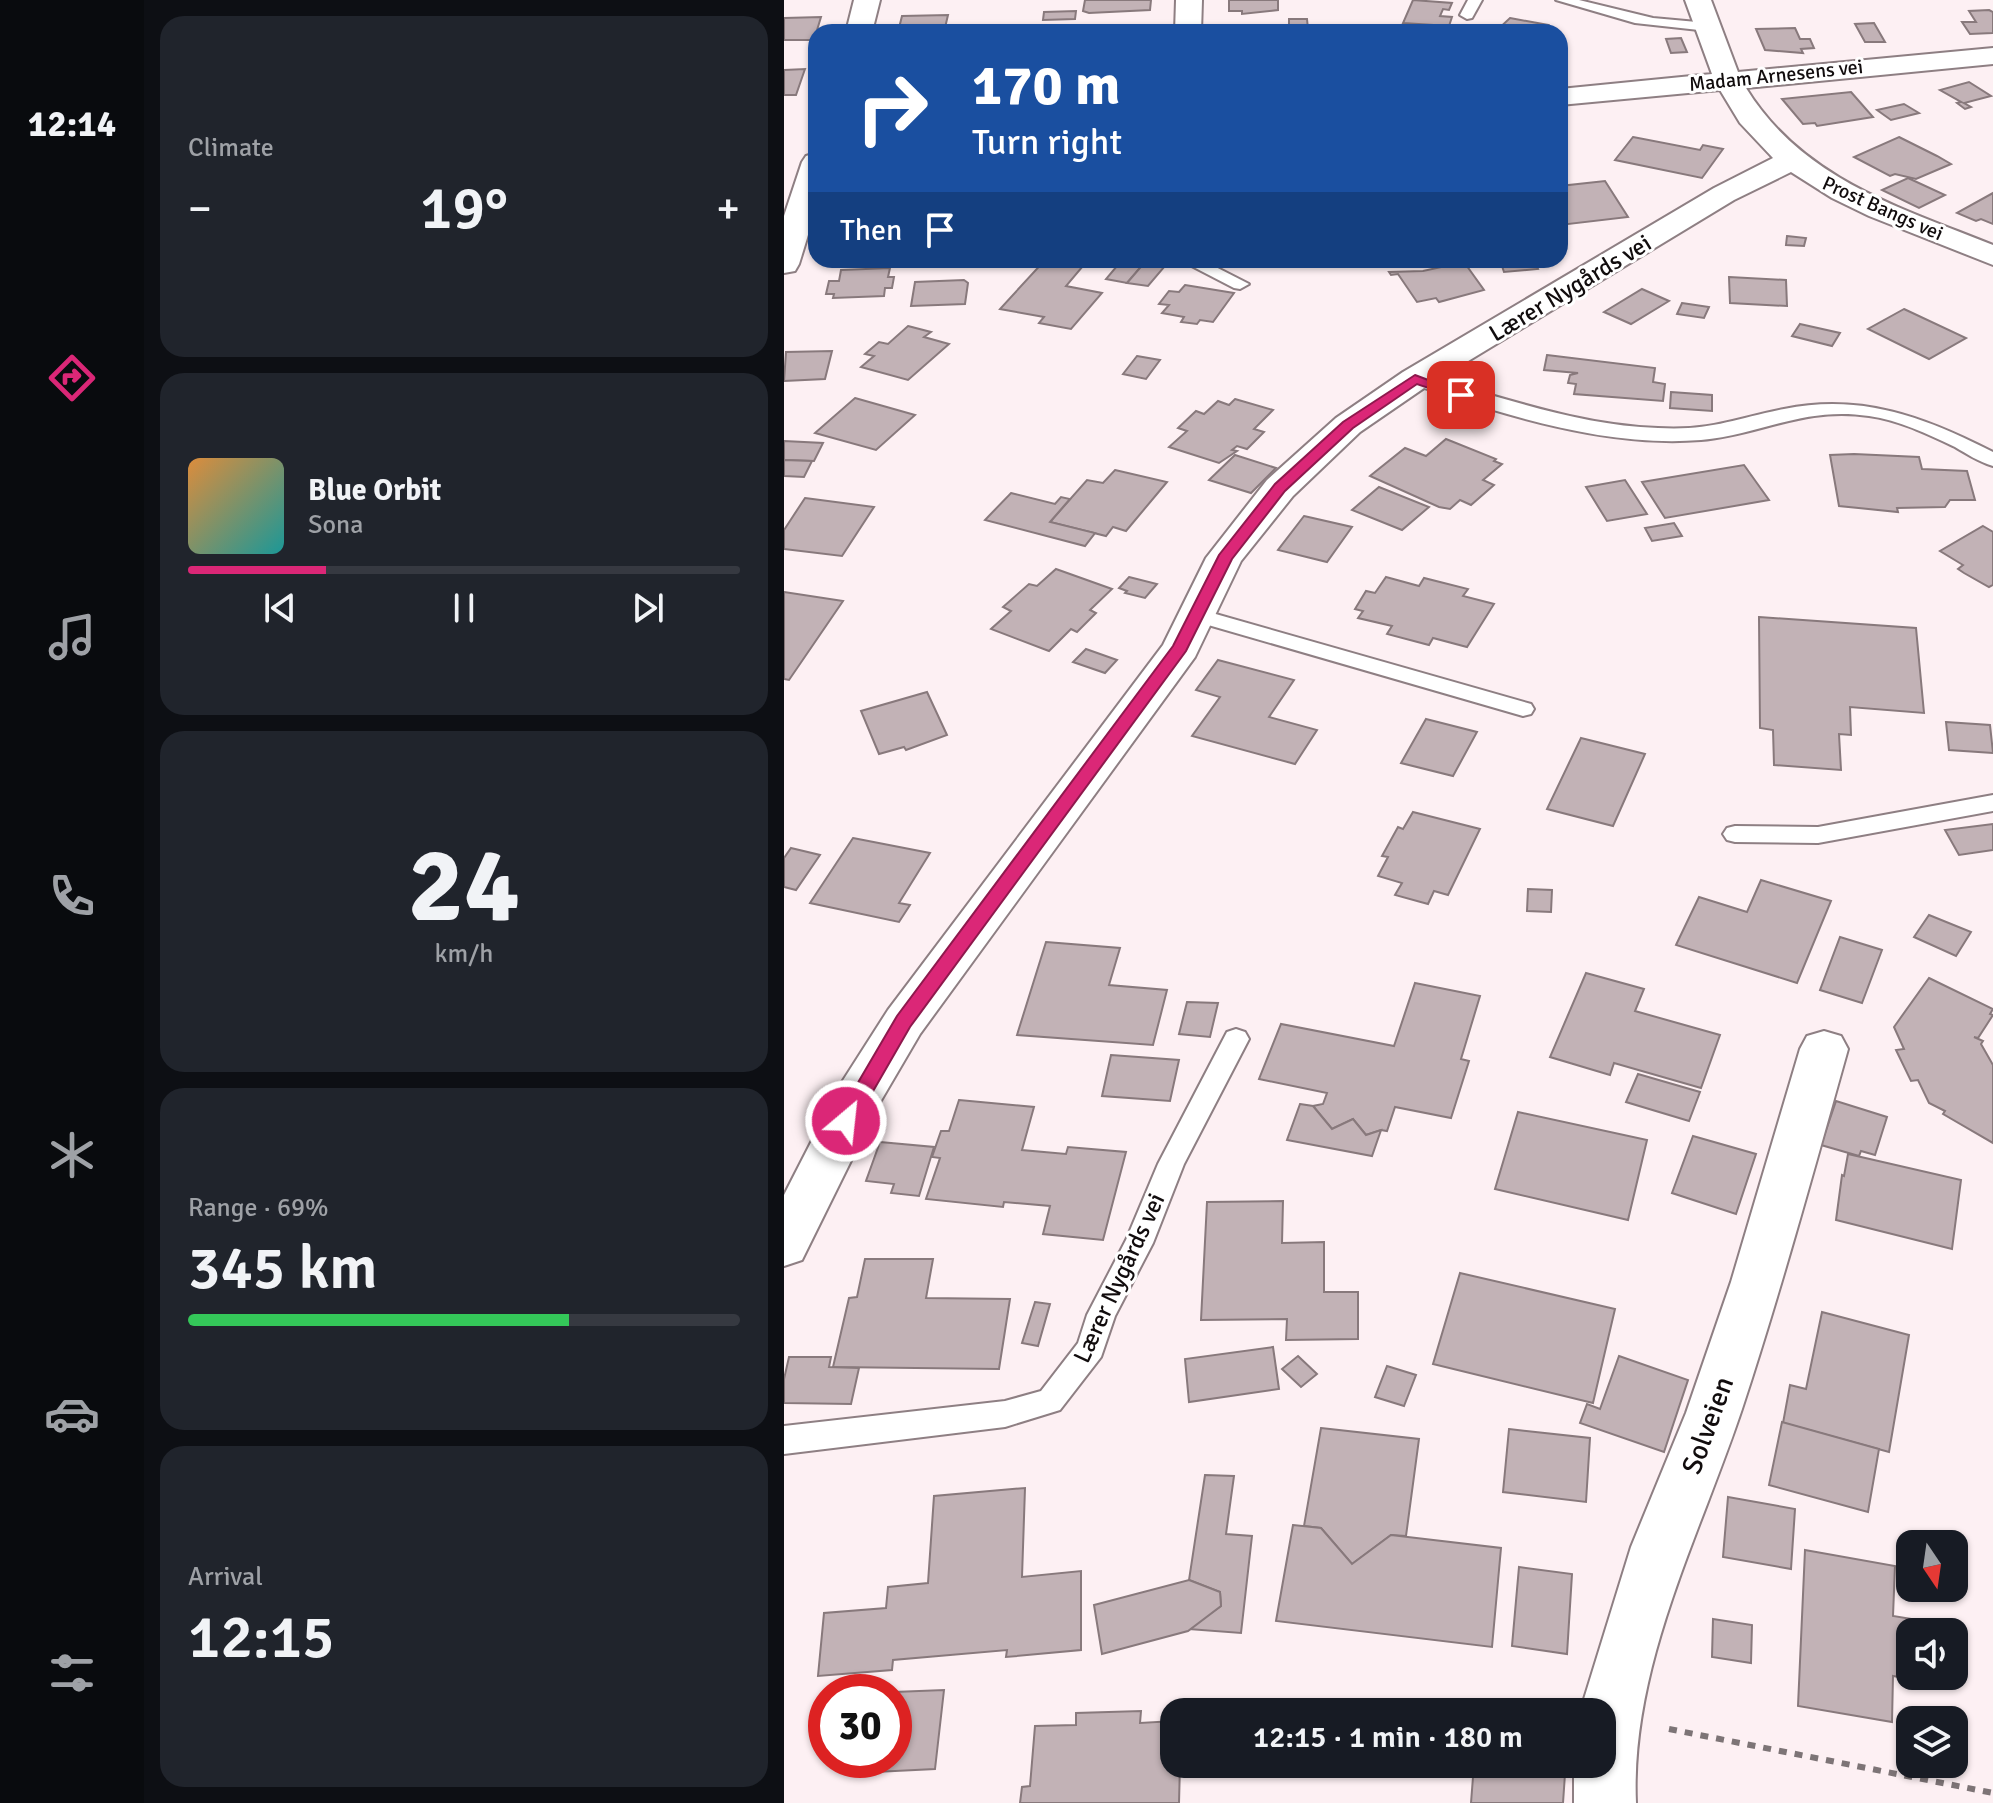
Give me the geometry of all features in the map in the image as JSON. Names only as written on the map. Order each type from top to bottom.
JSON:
[{"type":"street","points":[[861,24],[867,0]]},
{"type":"street","points":[[1188,24],[1189,0]]},
{"type":"street","name":"Prost Bangs vei","points":[[1698,0],[1728,80],[1760,131],[1790,161],[1825,184],[1862,202],[1993,256]]},
{"type":"street","name":"Madam Arnesens vei","points":[[1568,96],[1993,56]]},
{"type":"street","name":"Lærer Nygårds vei","points":[[784,1245],[859,1095],[904,1022],[1181,648],[1224,558],[1280,488],[1348,425],[1415,379],[1724,194],[1790,161]]},
{"type":"street","points":[[784,264],[807,174]]},
{"type":"street","name":"Solveien","points":[[1615,1698],[1660,1547],[1713,1413],[1757,1282],[1824,1049]]},
{"type":"street","name":"Solveien","points":[[1604,1778],[1605,1803]]},
{"type":"lane","points":[[1467,15],[1475,0]]},
{"type":"lane","points":[[1563,0],[1638,20],[1708,27]]},
{"type":"lane","points":[[1205,268],[1240,284]]},
{"type":"lane","points":[[1415,379],[1527,414],[1633,435],[1719,434],[1782,414],[1831,408],[1867,408],[1924,426],[1993,460]]},
{"type":"lane","points":[[1198,615],[1523,709]]},
{"type":"lane","points":[[1735,834],[1818,835],[1993,803]]},
{"type":"lane","name":"Lærer Nygårds vei","points":[[784,1440],[1005,1414],[1050,1401],[1091,1348],[1101,1315],[1139,1243],[1171,1164],[1236,1039]]},
{"type":"path","points":[[1616,1715],[1653,1726],[1993,1793]]},
{"type":"building","points":[[1085,0],[1151,0],[1150,10],[1089,13],[1083,11]]},
{"type":"building","points":[[1229,0],[1278,0],[1278,10],[1242,14],[1242,11],[1229,11]]},
{"type":"building","points":[[1413,0],[1452,3],[1449,10],[1443,9],[1440,16],[1452,17],[1450,24],[1403,23]]},
{"type":"building","points":[[1076,11],[1075,19],[1043,20],[1044,12]]},
{"type":"building","points":[[1969,11],[1993,12],[1993,33],[1970,34],[1962,22],[1976,22]]},
{"type":"building","points":[[948,15],[946,24],[900,24],[902,16]]},
{"type":"building","points":[[821,17],[819,24],[808,24],[808,40],[784,40],[784,18]]},
{"type":"building","points":[[1510,18],[1543,24],[1504,24]]},
{"type":"building","points":[[1289,19],[1307,19],[1308,24],[1289,24]]},
{"type":"building","points":[[1874,23],[1885,42],[1865,42],[1855,24]]},
{"type":"building","points":[[1795,28],[1800,39],[1810,39],[1814,48],[1801,49],[1803,53],[1765,50],[1756,29]]},
{"type":"building","points":[[1681,38],[1687,52],[1671,53],[1666,39]]},
{"type":"building","points":[[805,69],[796,95],[784,95],[784,70]]},
{"type":"building","points":[[1969,82],[1991,96],[1964,103],[1971,107],[1965,109],[1957,103],[1961,102],[1940,90]]},
{"type":"building","points":[[1851,92],[1873,117],[1817,126],[1815,123],[1803,124],[1782,99]]},
{"type":"building","points":[[1904,104],[1919,113],[1891,120],[1877,110]]},
{"type":"building","points":[[1633,137],[1700,150],[1703,145],[1723,149],[1702,178],[1615,160]]},
{"type":"building","points":[[1899,137],[1951,164],[1916,179],[1895,174],[1890,176],[1854,157]]},
{"type":"building","points":[[1908,178],[1945,195],[1919,208],[1882,190]]},
{"type":"building","points":[[1605,181],[1628,217],[1568,224],[1568,185]]},
{"type":"building","points":[[1993,193],[1993,224],[1957,213]]},
{"type":"building","points":[[1787,236],[1806,238],[1804,246],[1786,245]]},
{"type":"building","points":[[890,268],[888,277],[894,277],[892,288],[885,288],[884,296],[833,298],[834,294],[826,294],[829,281],[839,281],[841,270]]},
{"type":"building","points":[[1038,268],[1081,268],[1066,286],[1102,293],[1071,329],[1039,323],[1044,317],[1000,309]]},
{"type":"building","points":[[1115,268],[1140,268],[1127,283],[1106,279]]},
{"type":"building","points":[[1140,268],[1163,268],[1148,286],[1127,283]]},
{"type":"building","points":[[1468,268],[1484,290],[1439,302],[1436,298],[1417,302],[1398,274],[1391,275],[1389,272]]},
{"type":"building","points":[[1503,268],[1538,269],[1504,272]]},
{"type":"building","points":[[1729,277],[1786,280],[1787,306],[1730,303]]},
{"type":"building","points":[[964,280],[968,283],[965,304],[911,306],[915,282]]},
{"type":"building","points":[[1185,285],[1234,293],[1213,322],[1181,322],[1184,317],[1162,313],[1169,305],[1159,304],[1169,291],[1179,292]]},
{"type":"building","points":[[1642,289],[1669,301],[1631,324],[1604,312]]},
{"type":"building","points":[[1682,303],[1709,307],[1704,318],[1677,314]]},
{"type":"building","points":[[1904,309],[1966,338],[1929,359],[1868,329]]},
{"type":"building","points":[[1800,324],[1840,333],[1832,346],[1792,336]]},
{"type":"building","points":[[908,326],[931,332],[924,337],[949,344],[908,380],[861,367],[874,356],[865,354],[879,342],[888,344]]},
{"type":"building","points":[[832,351],[825,379],[784,381],[786,352]]},
{"type":"building","points":[[1547,355],[1655,368],[1653,382],[1665,384],[1663,401],[1574,394],[1576,384],[1568,383],[1570,375],[1578,373],[1544,370]]},
{"type":"building","points":[[1137,356],[1160,360],[1146,379],[1123,374]]},
{"type":"building","points":[[1671,392],[1712,395],[1712,411],[1670,408]]},
{"type":"building","points":[[855,398],[915,415],[876,450],[815,433]]},
{"type":"building","points":[[1235,399],[1273,410],[1254,429],[1264,432],[1247,449],[1237,446],[1232,450],[1237,451],[1219,463],[1169,447],[1187,431],[1178,428],[1196,411],[1204,414],[1218,401],[1229,405]]},
{"type":"building","points":[[1446,439],[1502,464],[1483,480],[1494,485],[1471,505],[1460,500],[1450,509],[1439,507],[1370,476],[1405,448],[1426,456]]},
{"type":"building","points":[[784,441],[823,443],[814,461],[784,460]]},
{"type":"building","points":[[1235,455],[1276,468],[1251,493],[1209,480]]},
{"type":"building","points":[[1830,455],[1919,457],[1922,469],[1967,471],[1975,500],[1950,500],[1945,507],[1897,508],[1898,512],[1839,506]]},
{"type":"building","points":[[784,460],[812,461],[804,477],[784,476]]},
{"type":"building","points":[[1744,465],[1769,500],[1665,518],[1642,482]]},
{"type":"building","points":[[1115,470],[1167,482],[1126,531],[1113,527],[1106,536],[1050,522],[1087,480],[1103,483]]},
{"type":"building","points":[[1625,480],[1647,514],[1607,521],[1586,487]]},
{"type":"building","points":[[1379,487],[1429,507],[1402,530],[1352,510]]},
{"type":"building","points":[[1011,493],[1055,504],[1061,497],[1070,499],[1050,522],[1095,533],[1085,546],[985,520]]},
{"type":"building","points":[[805,498],[874,507],[842,556],[784,549],[784,530]]},
{"type":"building","points":[[1304,516],[1352,527],[1327,562],[1278,550]]},
{"type":"building","points":[[1674,523],[1682,536],[1652,541],[1645,528]]},
{"type":"building","points":[[1983,526],[1993,532],[1993,585],[1989,587],[1958,569],[1963,565],[1940,551]]},
{"type":"building","points":[[1056,569],[1112,589],[1090,610],[1096,613],[1077,632],[1071,629],[1049,651],[991,629],[1011,611],[1003,607],[1029,584],[1037,586]]},
{"type":"building","points":[[1129,577],[1157,584],[1145,598],[1125,593],[1127,591],[1119,588]]},
{"type":"building","points":[[1386,577],[1419,586],[1424,578],[1468,589],[1463,596],[1494,604],[1467,647],[1433,638],[1429,645],[1387,634],[1392,626],[1358,618],[1363,611],[1355,609],[1366,591],[1375,593]]},
{"type":"building","points":[[784,592],[843,601],[789,680],[784,679]]},
{"type":"building","points":[[1759,617],[1916,628],[1924,713],[1850,707],[1851,735],[1839,734],[1841,770],[1774,765],[1773,730],[1760,728]]},
{"type":"building","points":[[1086,649],[1117,660],[1105,673],[1073,662]]},
{"type":"building","points":[[1218,660],[1294,680],[1269,717],[1317,730],[1295,764],[1192,736],[1220,697],[1196,690]]},
{"type":"building","points":[[927,692],[947,735],[906,750],[904,747],[879,754],[861,711]]},
{"type":"building","points":[[1426,719],[1477,732],[1453,776],[1401,763]]},
{"type":"building","points":[[1946,722],[1990,725],[1993,753],[1949,750]]},
{"type":"building","points":[[1581,738],[1645,754],[1613,826],[1547,809]]},
{"type":"building","points":[[1413,812],[1480,829],[1448,895],[1434,891],[1428,904],[1395,895],[1402,883],[1378,876],[1388,857],[1382,856],[1398,827],[1403,829]]},
{"type":"building","points":[[1993,824],[1993,850],[1959,855],[1945,830]]},
{"type":"building","points":[[853,838],[930,853],[899,903],[910,905],[899,922],[810,903]]},
{"type":"building","points":[[791,848],[820,855],[796,890],[784,887],[784,858]]},
{"type":"building","points":[[1761,880],[1831,901],[1797,983],[1676,945],[1699,897],[1747,912]]},
{"type":"building","points":[[1528,889],[1552,890],[1551,912],[1527,911]]},
{"type":"building","points":[[1929,915],[1971,932],[1956,956],[1914,937]]},
{"type":"building","points":[[1840,937],[1882,950],[1862,1003],[1820,990]]},
{"type":"building","points":[[1046,942],[1120,948],[1109,985],[1167,990],[1153,1045],[1017,1035]]},
{"type":"building","points":[[1586,973],[1644,989],[1635,1011],[1720,1035],[1701,1088],[1614,1063],[1610,1075],[1550,1057]]},
{"type":"building","points":[[1929,978],[1993,1009],[1990,1014],[1993,1015],[1978,1038],[1974,1037],[1983,1041],[1981,1044],[1993,1065],[1993,1143],[1929,1103],[1918,1080],[1911,1081],[1896,1050],[1904,1049],[1894,1027]]},
{"type":"building","points":[[1415,983],[1480,996],[1461,1059],[1469,1061],[1451,1118],[1395,1107],[1387,1131],[1366,1135],[1353,1119],[1332,1129],[1313,1106],[1323,1104],[1327,1093],[1259,1079],[1281,1024],[1394,1046]]},
{"type":"building","points":[[1187,1002],[1218,1003],[1210,1037],[1179,1034]]},
{"type":"building","points":[[1111,1055],[1179,1060],[1170,1101],[1102,1096]]},
{"type":"building","points":[[1638,1074],[1700,1092],[1689,1121],[1626,1102]]},
{"type":"building","points":[[959,1100],[1034,1107],[1022,1150],[1066,1154],[1068,1147],[1126,1152],[1103,1240],[1043,1234],[1050,1206],[1004,1202],[1003,1207],[926,1199],[940,1158],[932,1157],[941,1131],[949,1131]]},
{"type":"building","points":[[1836,1101],[1887,1117],[1875,1155],[1861,1151],[1859,1156],[1821,1145]]},
{"type":"building","points":[[1300,1104],[1313,1106],[1332,1129],[1353,1119],[1366,1135],[1381,1130],[1372,1156],[1287,1140]]},
{"type":"building","points":[[1518,1112],[1647,1140],[1628,1220],[1495,1189]]},
{"type":"building","points":[[1693,1136],[1756,1154],[1736,1214],[1672,1193]]},
{"type":"building","points":[[880,1142],[934,1147],[919,1196],[891,1193],[894,1184],[866,1181]]},
{"type":"building","points":[[1848,1154],[1961,1180],[1952,1249],[1836,1220]]},
{"type":"building","points":[[1283,1201],[1282,1243],[1324,1242],[1324,1292],[1358,1292],[1358,1339],[1286,1340],[1287,1319],[1201,1320],[1207,1202]]},
{"type":"building","points":[[865,1259],[933,1259],[926,1298],[1010,1299],[999,1369],[833,1367],[849,1298],[857,1297]]},
{"type":"building","points":[[1460,1273],[1615,1309],[1593,1403],[1433,1364]]},
{"type":"building","points":[[1035,1302],[1050,1304],[1038,1346],[1022,1343]]},
{"type":"building","points":[[1822,1312],[1909,1335],[1889,1452],[1783,1423],[1790,1385],[1806,1389]]},
{"type":"building","points":[[1273,1347],[1279,1389],[1189,1402],[1185,1359]]},
{"type":"building","points":[[1298,1356],[1317,1374],[1301,1387],[1282,1369]]},
{"type":"building","points":[[1619,1356],[1688,1380],[1664,1452],[1580,1423],[1587,1404],[1600,1409]]},
{"type":"building","points":[[789,1357],[831,1357],[829,1367],[859,1368],[851,1404],[784,1403],[784,1379]]},
{"type":"building","points":[[1387,1366],[1416,1375],[1404,1406],[1375,1397]]},
{"type":"building","points":[[1782,1422],[1879,1449],[1868,1512],[1769,1485]]},
{"type":"building","points":[[1321,1428],[1419,1439],[1406,1536],[1391,1535],[1352,1564],[1321,1528],[1304,1526]]},
{"type":"building","points":[[1509,1429],[1590,1438],[1586,1502],[1503,1492]]},
{"type":"building","points":[[1205,1475],[1234,1476],[1226,1534],[1252,1536],[1241,1633],[1188,1629],[1221,1606],[1220,1592],[1189,1580]]},
{"type":"building","points":[[1025,1488],[1022,1577],[1081,1571],[1081,1650],[1006,1657],[1007,1650],[893,1660],[892,1670],[818,1674],[824,1613],[886,1608],[888,1587],[928,1583],[934,1496]]},
{"type":"building","points":[[1728,1497],[1795,1509],[1791,1569],[1723,1557]]},
{"type":"building","points":[[1293,1525],[1321,1528],[1352,1564],[1391,1535],[1501,1548],[1492,1647],[1276,1621]]},
{"type":"building","points":[[1805,1550],[1895,1566],[1893,1616],[1906,1618],[1896,1618],[1892,1722],[1798,1706]]},
{"type":"building","points":[[1519,1567],[1572,1574],[1567,1654],[1512,1646]]},
{"type":"building","points":[[1189,1580],[1220,1592],[1221,1606],[1188,1631],[1102,1654],[1094,1605]]},
{"type":"building","points":[[1713,1619],[1752,1625],[1751,1663],[1712,1657]]},
{"type":"building","points":[[944,1690],[935,1769],[912,1770],[912,1691]]},
{"type":"building","points":[[1141,1711],[1140,1723],[1160,1722],[1160,1778],[1180,1778],[1179,1803],[1020,1803],[1022,1787],[1030,1786],[1035,1726],[1076,1725],[1076,1713]]},
{"type":"building","points":[[1473,1778],[1565,1778],[1563,1803],[1471,1803]]},
{"type":"route","points":[[846,1121],[904,1022],[1181,648],[1224,558],[1280,488],[1348,425],[1415,379],[1461,395]]}]
